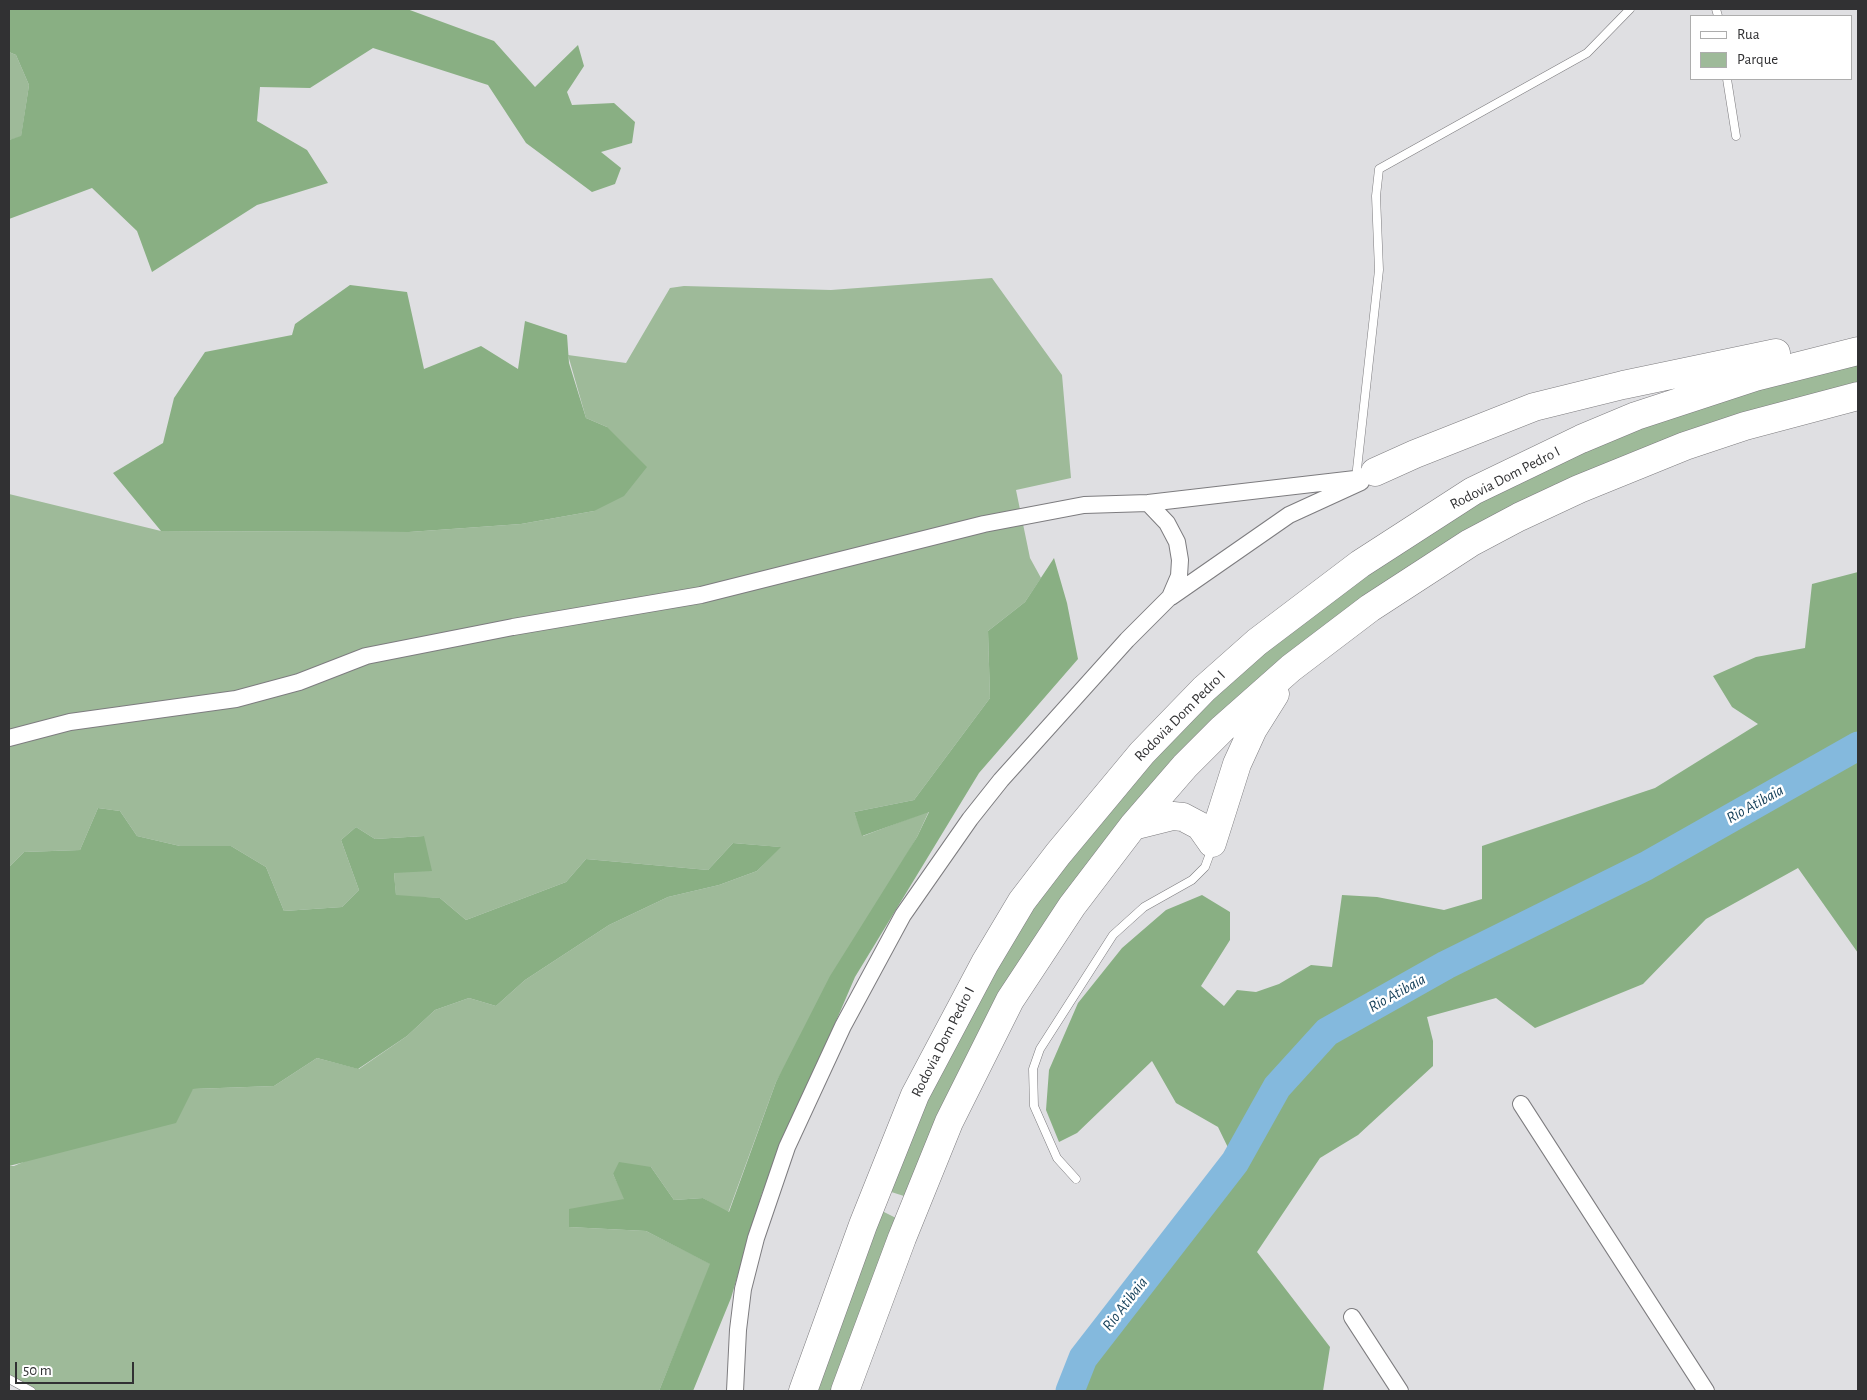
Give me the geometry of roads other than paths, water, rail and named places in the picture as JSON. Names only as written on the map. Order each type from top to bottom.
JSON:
[{"type":"highway","points":[[1363,479],[1415,454],[1534,407],[1623,385],[1858,336]]},
{"type":"highway","name":"Rodovia Dom Pedro I","points":[[803,1391],[881,1177],[915,1096],[954,1018],[1022,901],[1096,806],[1142,753],[1204,689],[1257,642],[1360,564],[1473,492],[1537,460],[1636,416],[1755,377],[1858,351]]},
{"type":"highway","points":[[845,1391],[902,1238],[949,1122],[1010,1000],[1072,906],[1132,826],[1185,766],[1222,729],[1291,668],[1377,603],[1470,543],[1519,517],[1579,489],[1685,446],[1746,426],[1858,396]]},
{"type":"highway","points":[[1212,844],[1237,764],[1253,729],[1291,668]]},
{"type":"highway","points":[[1132,826],[1173,816],[1183,817],[1200,826],[1212,844]]},
{"type":"street","points":[[9,738],[70,722],[236,699],[299,682],[366,656],[513,627],[701,594],[984,524],[1084,505],[1148,503],[1363,479]]},
{"type":"street","points":[[735,1391],[738,1330],[743,1289],[756,1238],[787,1147],[843,1026],[903,915],[970,819],[1001,780],[1127,640],[1170,597],[1289,515],[1363,479]]},
{"type":"street","points":[[1148,503],[1168,523],[1177,542],[1180,560],[1179,576],[1170,597]]},
{"type":"street","points":[[1521,1104],[1706,1391]]},
{"type":"street","points":[[1352,1317],[1400,1391]]},
{"type":"lane","points":[[1363,479],[1379,270],[1376,196],[1379,169],[1587,53],[1630,9]]},
{"type":"lane","points":[[1727,80],[1736,136]]},
{"type":"lane","points":[[1076,1179],[1057,1158],[1034,1106],[1033,1069],[1040,1050],[1113,935],[1144,907],[1192,880],[1205,867],[1212,851],[1212,844]]},
{"type":"lane","points":[[9,1379],[31,1391]]},
{"type":"waterway","name":"Rio Atibaia","points":[[1070,1391],[1083,1358],[1235,1162],[1277,1087],[1327,1032],[1446,965],[1646,866],[1858,746]]}]
